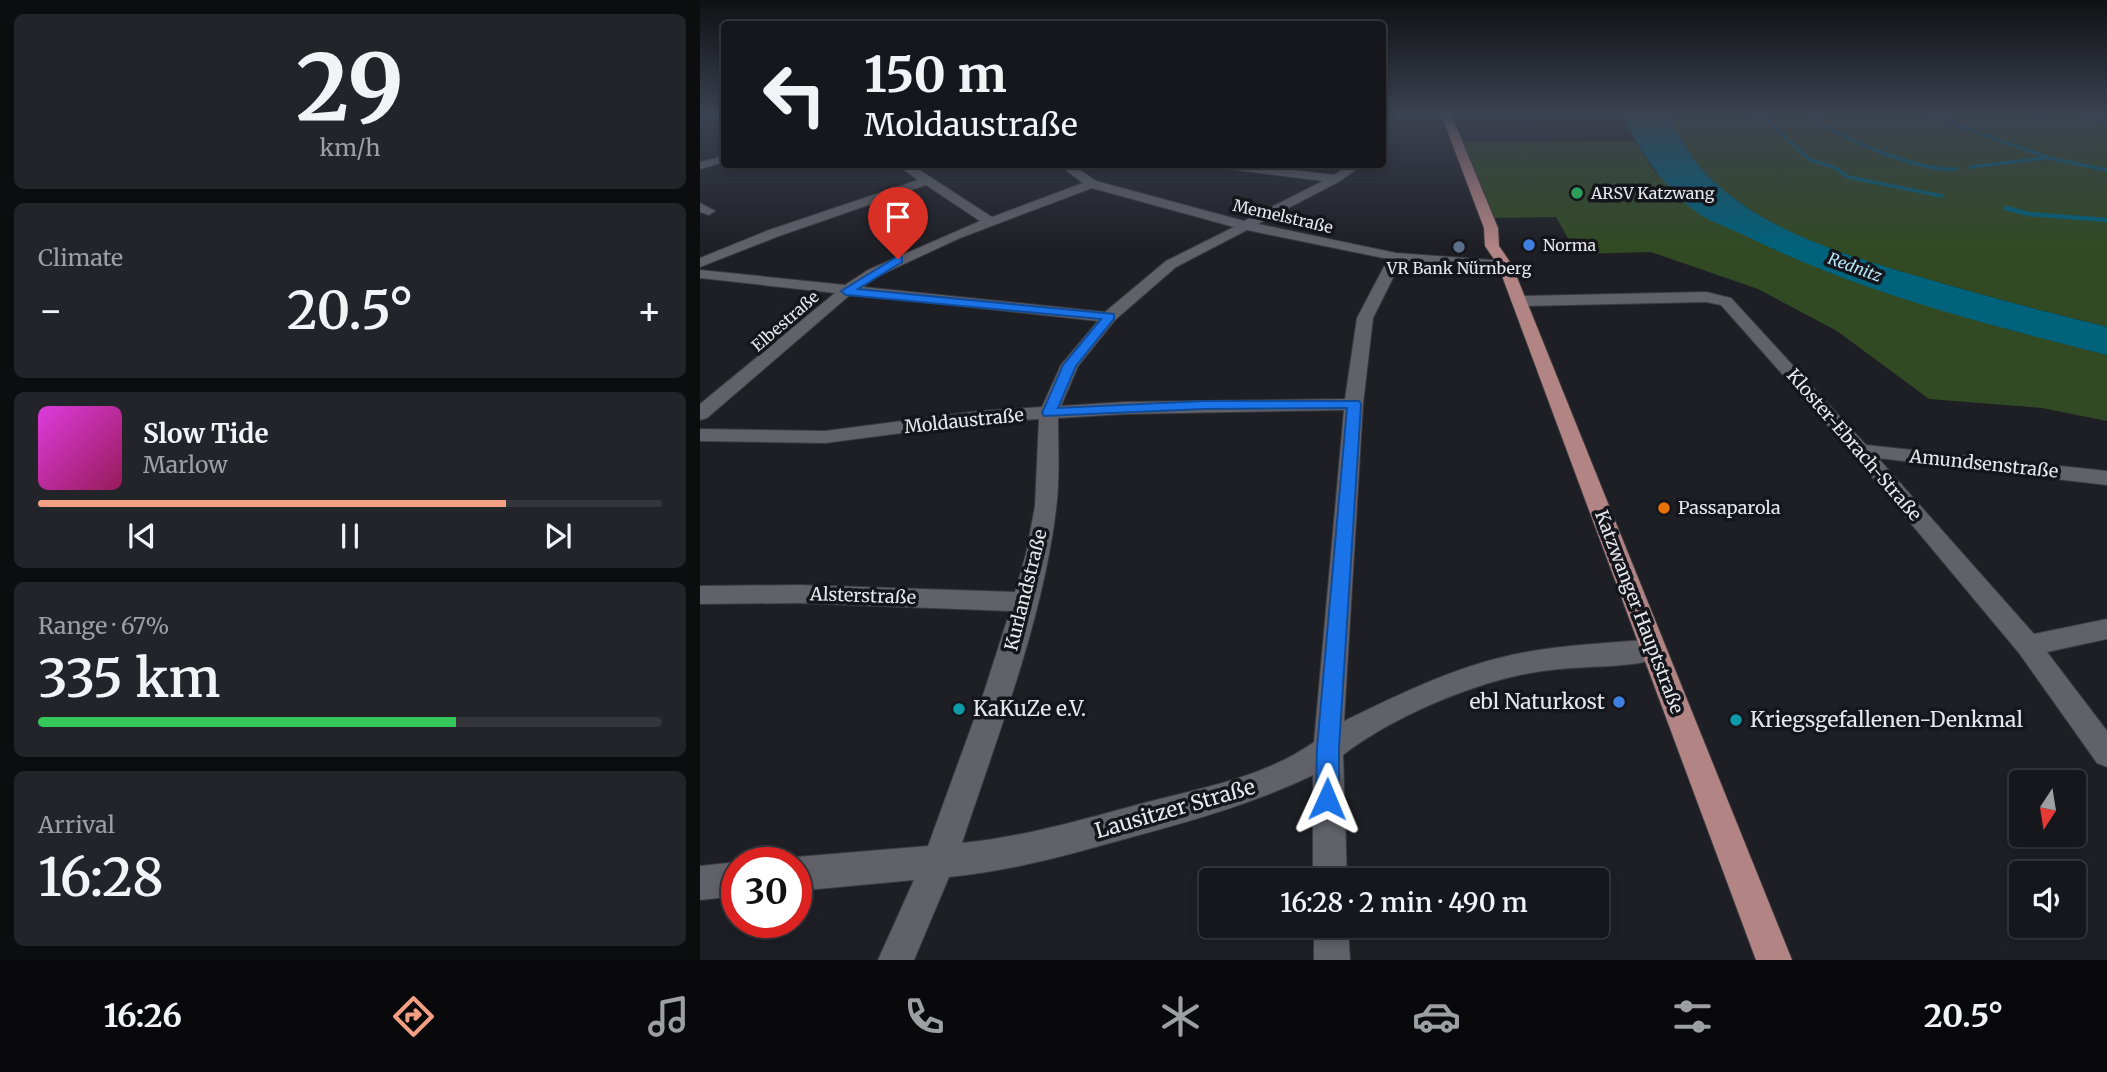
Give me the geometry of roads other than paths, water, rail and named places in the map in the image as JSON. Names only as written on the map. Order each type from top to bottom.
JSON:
[{"type":"main road","name":"Katzwanger Hauptstraße","points":[[1464,159],[1491,229],[1493,246],[1505,265],[1774,960]]},
{"type":"street","points":[[700,166],[721,160]]},
{"type":"street","points":[[907,168],[992,223]]},
{"type":"street","name":"Memelstraße","points":[[1069,168],[1092,184],[1155,204],[1247,226],[1396,257],[1505,265]]},
{"type":"street","points":[[1245,168],[1336,179]]},
{"type":"street","name":"Kurlandstraße","points":[[895,960],[939,862],[998,692],[1025,602],[1038,554],[1045,506],[1049,413],[1070,365],[1109,317],[1171,264],[1353,168]]},
{"type":"street","points":[[700,263],[775,233],[926,181]]},
{"type":"street","name":"Elbestraße","points":[[700,414],[846,291],[898,259],[1092,184]]},
{"type":"street","points":[[1330,868],[1328,748],[1354,404],[1365,318],[1396,257]]},
{"type":"street","points":[[700,274],[1109,317]]},
{"type":"street","name":"Kloster-Ebrach-Straße","points":[[1519,301],[1706,297],[1727,301],[1860,450],[2028,646],[2107,754]]},
{"type":"street","name":"Moldaustraße","points":[[700,435],[825,437],[979,417],[1191,405],[1354,404]]},
{"type":"street","name":"Amundsenstraße","points":[[1860,450],[2107,478]]},
{"type":"street","name":"Alsterstraße","points":[[700,595],[800,594],[1025,602]]},
{"type":"street","points":[[2028,646],[2107,629]]},
{"type":"street","name":"Lausitzer Straße","points":[[812,873],[986,857],[1043,846],[1267,782],[1310,762],[1355,729],[1446,687],[1497,669],[1548,659],[1654,650]]},
{"type":"street","points":[[700,883],[721,881]]},
{"type":"street","points":[[1331,938],[1332,960]]},
{"type":"water","name":"Rednitz","points":[[1647,159],[1694,159],[1708,176],[1730,195],[1754,212],[1806,239],[1890,268],[2107,327],[2107,355],[1970,319],[1835,275],[1711,221],[1691,208]]},
{"type":"waterway","points":[[1809,159],[1834,167],[1848,177],[1942,196]]},
{"type":"waterway","points":[[1899,159],[1921,165],[1956,169]]},
{"type":"waterway","points":[[1970,167],[2037,159]]},
{"type":"waterway","points":[[2053,159],[2107,170]]},
{"type":"waterway","points":[[2010,209],[2006,208],[2029,214],[2107,220]]},
{"type":"place","name":"ARSV Katzwang","points":[[1577,193]]},
{"type":"place","name":"Norma","points":[[1529,245]]},
{"type":"place","name":"VR Bank Nürnberg","points":[[1459,247]]},
{"type":"place","name":"Passaparola","points":[[1664,508]]},
{"type":"place","name":"ebl Naturkost","points":[[1619,702]]},
{"type":"place","name":"KaKuZe e.V.","points":[[959,709]]},
{"type":"place","name":"Kriegsgefallenen-Denkmal","points":[[1736,720]]}]
